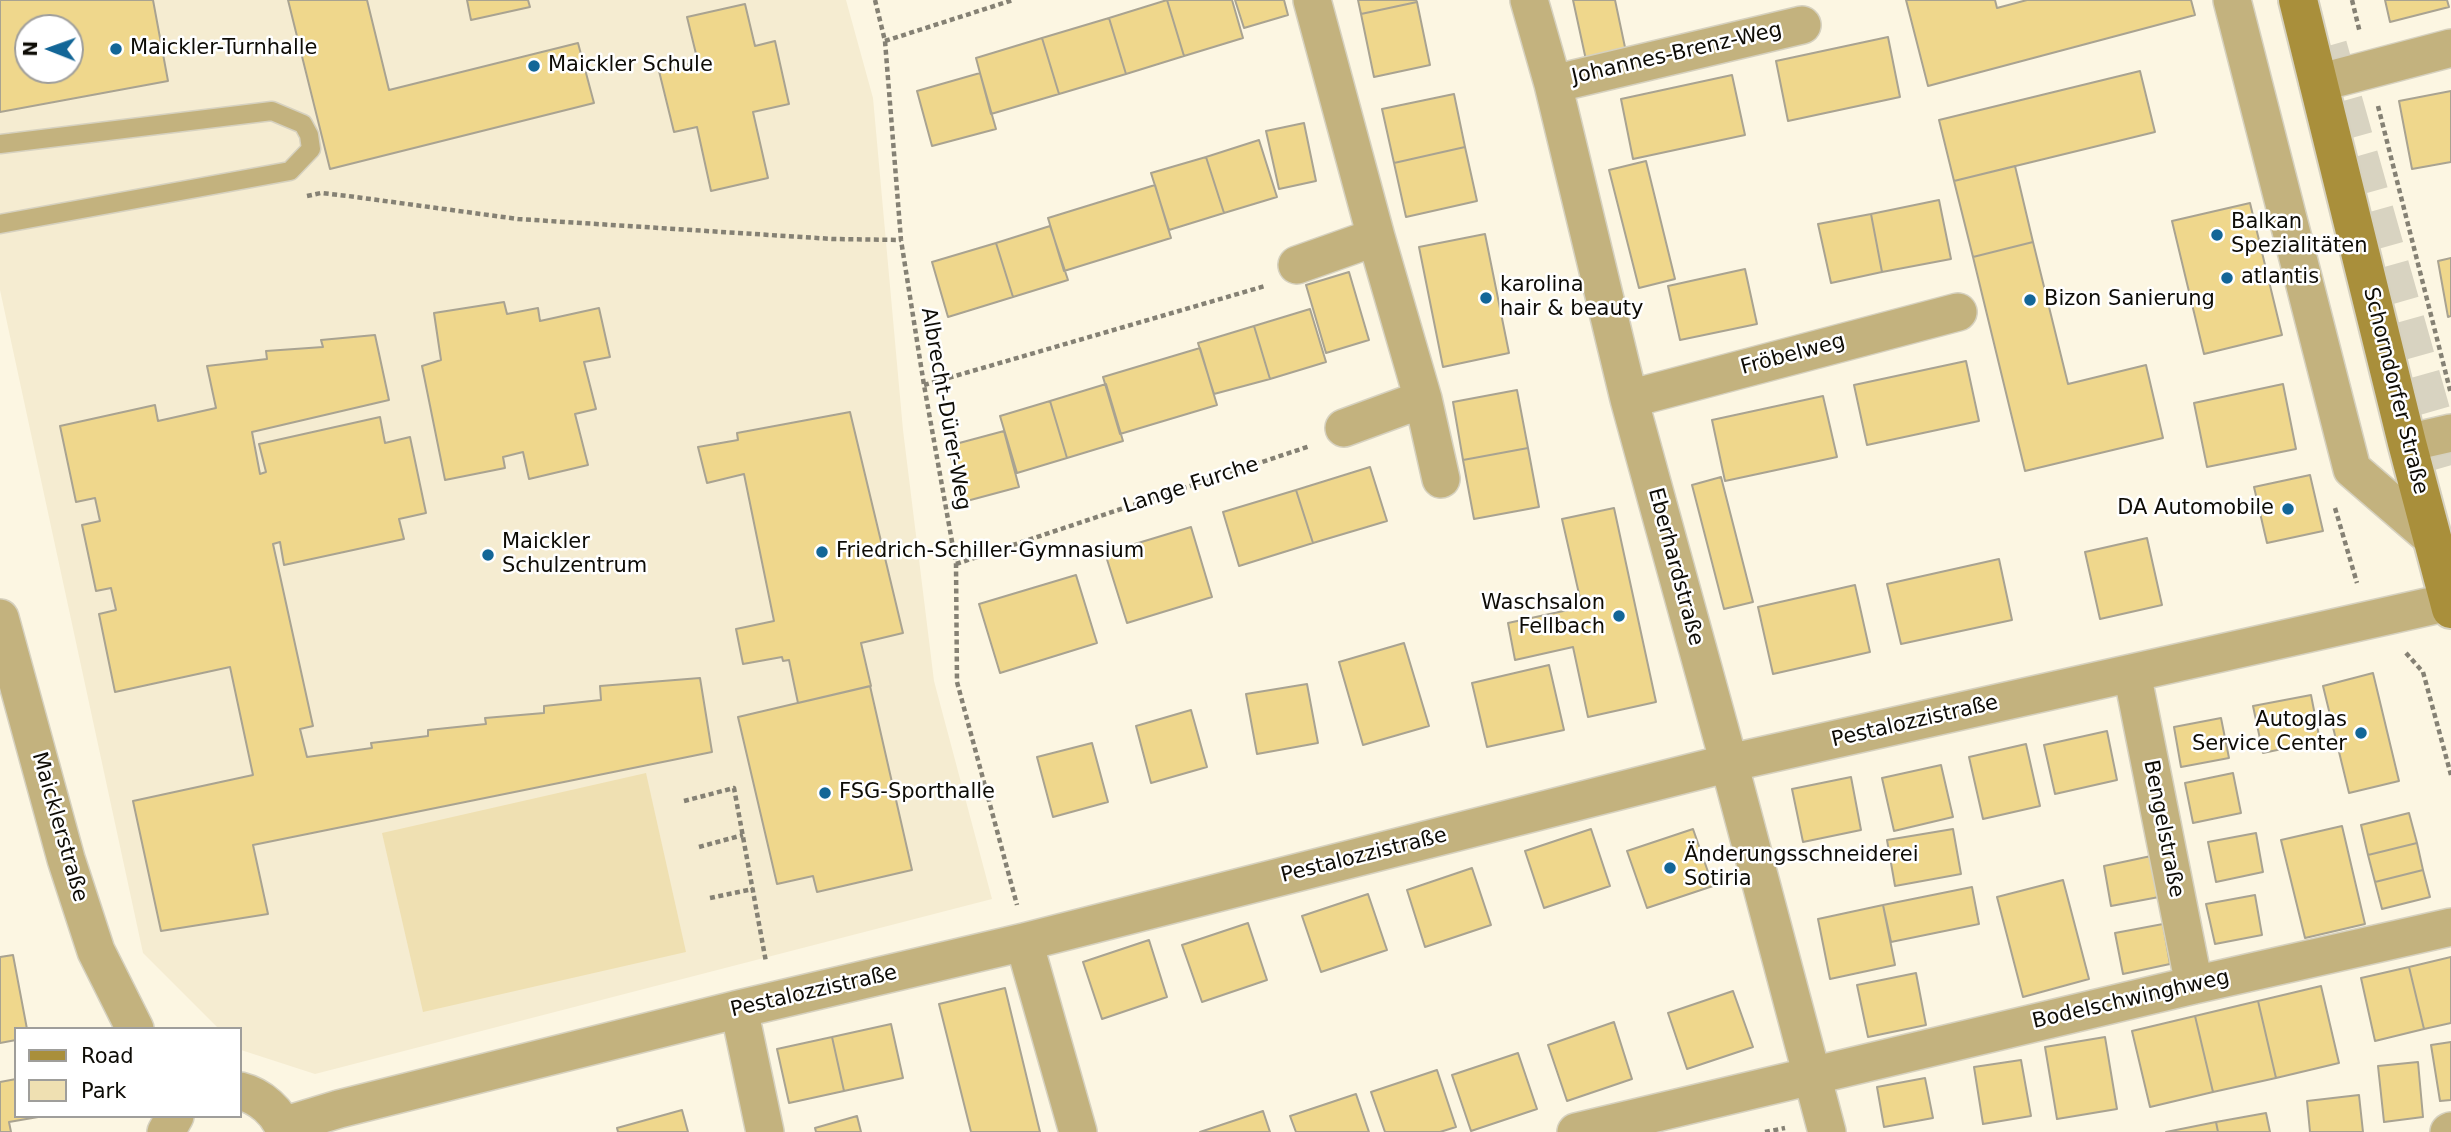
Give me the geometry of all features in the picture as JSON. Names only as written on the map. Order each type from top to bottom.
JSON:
[{"type":"main road","name":"Schorndorfer Straße","points":[[2298,0],[2407,443],[2450,605]]},
{"type":"street","points":[[1312,0],[1423,399],[1441,479]]},
{"type":"street","name":"Eberhardstraße","points":[[1529,0],[1553,84],[1629,399],[1827,1132]]},
{"type":"street","name":"Schorndorfer Straße","points":[[2232,0],[2352,469],[2432,538]]},
{"type":"street","name":"Johannes-Brenz-Weg","points":[[1553,84],[1801,25]]},
{"type":"street","points":[[2318,83],[2451,48]]},
{"type":"street","points":[[1297,265],[1376,237]]},
{"type":"street","name":"Fröbelweg","points":[[1629,399],[1958,312]]},
{"type":"street","points":[[1345,428],[1423,399]]},
{"type":"street","points":[[2407,443],[2451,433]]},
{"type":"street","name":"Pestalozzistraße","points":[[284,1129],[339,1109],[739,1009],[1024,943],[1729,764],[2375,618],[2450,605]]},
{"type":"street","name":"Maicklerstraße","points":[[0,618],[66,859],[96,951],[134,1027]]},
{"type":"street","name":"Bengelstraße","points":[[2132,673],[2194,985]]},
{"type":"street","name":"Bodelschwinghweg","points":[[1576,1132],[2194,985],[2451,927]]},
{"type":"street","points":[[1024,943],[1077,1132]]},
{"type":"street","points":[[739,1009],[765,1132]]},
{"type":"street","points":[[242,1092],[261,1101],[274,1112],[284,1129]]},
{"type":"lane","points":[[0,144],[272,111],[303,124],[309,135],[311,149],[290,171],[0,224]]},
{"type":"path","name":"Albrecht-Dürer-Weg","points":[[875,0],[885,41],[901,240],[956,564],[957,682],[1026,939],[1024,943]]},
{"type":"path","points":[[885,41],[1013,0]]},
{"type":"path","points":[[2352,0],[2451,394]]},
{"type":"path","points":[[299,197],[321,193],[518,219],[833,239],[901,240]]},
{"type":"path","points":[[924,385],[1281,282],[1297,265]]},
{"type":"path","name":"Lange Furche","points":[[956,564],[1312,445],[1345,428]]},
{"type":"path","points":[[2334,506],[2355,580],[2375,618],[2423,672],[2451,775]]},
{"type":"path","points":[[684,801],[734,788],[767,963]]},
{"type":"path","points":[[699,846],[743,835]]},
{"type":"path","points":[[710,898],[753,889]]},
{"type":"path","points":[[1765,1132],[1785,1127],[1786,1132]]},
{"type":"shaded area","name":"Maickler Schulzentrum","points":[[0,0],[846,0],[873,98],[903,430],[934,681],[992,899],[315,1074],[242,1050],[242,1027],[217,1027],[143,953],[0,290]]},
{"type":"green space","points":[[646,773],[686,952],[423,1012],[382,833]]},
{"type":"building","name":"Maickler-Turnhalle","points":[[0,0],[153,0],[168,81],[0,112]]},
{"type":"building","name":"Maickler Schule","points":[[288,0],[367,0],[389,90],[578,43],[594,103],[330,169]]},
{"type":"building","points":[[467,0],[528,0],[530,7],[471,20]]},
{"type":"building","points":[[1167,0],[1184,56],[1126,74],[1109,18]]},
{"type":"building","points":[[1167,0],[1232,0],[1243,38],[1184,56]]},
{"type":"building","points":[[1235,0],[1284,0],[1288,15],[1244,28]]},
{"type":"building","points":[[1358,0],[1416,0],[1417,2],[1361,14]]},
{"type":"building","points":[[1573,0],[1615,0],[1626,52],[1586,60]]},
{"type":"building","points":[[1906,0],[1995,0],[1997,8],[2027,0],[2191,0],[2195,15],[1928,86]]},
{"type":"building","points":[[2385,0],[2447,0],[2449,7],[2390,22]]},
{"type":"building","points":[[1417,2],[1430,65],[1374,77],[1361,14]]},
{"type":"building","name":"Maickler Schule","points":[[745,4],[755,46],[775,41],[789,104],[753,112],[768,178],[711,191],[697,127],[674,132],[659,71],[698,62],[687,17]]},
{"type":"building","points":[[1109,18],[1126,74],[1059,94],[1042,38]]},
{"type":"building","points":[[1888,37],[1900,97],[1788,121],[1776,61]]},
{"type":"building","points":[[1042,38],[1059,94],[991,114],[976,58]]},
{"type":"building","points":[[2140,71],[2155,132],[1954,181],[1939,120]]},
{"type":"building","points":[[980,73],[996,129],[932,146],[917,91]]},
{"type":"building","points":[[1732,75],[1745,135],[1633,159],[1621,99]]},
{"type":"building","points":[[2451,91],[2451,162],[2412,169],[2399,101]]},
{"type":"building","points":[[1454,94],[1465,147],[1394,163],[1382,109]]},
{"type":"building","points":[[1304,123],[1316,181],[1279,189],[1266,131]]},
{"type":"building","points":[[1259,140],[1277,197],[1224,213],[1206,157]]},
{"type":"building","points":[[1465,147],[1477,201],[1406,217],[1394,163]]},
{"type":"building","points":[[1206,157],[1224,213],[1169,230],[1151,173]]},
{"type":"building","points":[[1646,161],[1675,279],[1639,288],[1609,170]]},
{"type":"building","points":[[2015,166],[2033,242],[1973,257],[1954,181]]},
{"type":"building","points":[[1155,185],[1171,238],[1064,271],[1048,218]]},
{"type":"building","points":[[1939,200],[1951,259],[1882,272],[1871,214]]},
{"type":"building","name":"atlantis","points":[[2250,203],[2282,335],[2204,354],[2172,221]]},
{"type":"building","points":[[1871,214],[1882,272],[1831,283],[1818,224]]},
{"type":"building","points":[[1050,226],[1068,280],[1013,297],[996,243]]},
{"type":"building","points":[[1485,234],[1509,353],[1443,367],[1419,247]]},
{"type":"building","points":[[2033,242],[2068,384],[2146,365],[2163,438],[2025,471],[1973,257]]},
{"type":"building","points":[[996,243],[1013,297],[948,317],[932,262]]},
{"type":"building","points":[[2451,258],[2451,316],[2448,317],[2438,261]]},
{"type":"building","points":[[1745,269],[1757,324],[1680,340],[1668,286]]},
{"type":"building","points":[[1349,272],[1369,340],[1326,353],[1306,285]]},
{"type":"building","points":[[504,302],[507,314],[538,308],[540,321],[599,308],[610,357],[584,362],[596,409],[575,414],[588,465],[529,479],[523,452],[503,457],[505,468],[445,480],[422,366],[441,360],[434,313]]},
{"type":"building","points":[[1310,309],[1326,362],[1270,379],[1254,326]]},
{"type":"building","points":[[1254,326],[1270,379],[1214,394],[1198,343]]},
{"type":"building","points":[[375,335],[389,400],[252,432],[260,474],[266,472],[259,444],[380,417],[385,443],[410,437],[426,513],[399,519],[404,539],[284,565],[280,542],[273,544],[313,726],[300,729],[307,757],[372,748],[371,743],[428,736],[428,730],[486,724],[485,718],[544,713],[544,706],[601,700],[600,686],[700,678],[712,752],[253,845],[268,914],[161,931],[133,801],[253,775],[230,667],[115,692],[99,614],[116,610],[111,588],[96,591],[82,525],[100,521],[95,498],[76,502],[60,426],[155,405],[158,421],[216,408],[207,366],[267,359],[266,351],[323,347],[321,340]]},
{"type":"building","points":[[1200,348],[1217,405],[1120,434],[1103,377]]},
{"type":"building","points":[[1966,361],[1979,421],[1867,445],[1854,385]]},
{"type":"building","points":[[1106,384],[1123,441],[1067,458],[1050,401]]},
{"type":"building","points":[[2283,384],[2296,449],[2207,467],[2194,403]]},
{"type":"building","points":[[1517,390],[1528,448],[1463,460],[1453,402]]},
{"type":"building","points":[[1823,396],[1837,457],[1725,481],[1712,420]]},
{"type":"building","points":[[1050,401],[1067,458],[1017,473],[1000,416]]},
{"type":"building","name":"Friedrich-Schiller-Gymnasium","points":[[850,412],[903,633],[861,643],[871,686],[798,703],[789,660],[783,661],[782,657],[743,664],[736,629],[774,621],[744,474],[707,483],[698,447],[738,440],[737,433]]},
{"type":"building","points":[[1004,431],[1019,487],[963,502],[948,446]]},
{"type":"building","points":[[1528,448],[1539,507],[1474,519],[1463,460]]},
{"type":"building","points":[[1370,467],[1387,521],[1313,543],[1296,490]]},
{"type":"building","name":"DA Automobile","points":[[2310,475],[2323,531],[2267,543],[2254,487]]},
{"type":"building","points":[[1721,477],[1753,602],[1724,609],[1692,485]]},
{"type":"building","points":[[1296,490],[1313,543],[1239,566],[1223,512]]},
{"type":"building","points":[[1614,508],[1656,702],[1588,717],[1573,647],[1515,660],[1508,623],[1582,607],[1562,519]]},
{"type":"building","points":[[1191,527],[1212,597],[1127,623],[1105,553]]},
{"type":"building","points":[[2147,538],[2162,605],[2100,619],[2085,552]]},
{"type":"building","points":[[1999,559],[2012,620],[1901,644],[1887,584]]},
{"type":"building","points":[[1076,575],[1097,643],[1000,673],[979,604]]},
{"type":"building","points":[[1855,585],[1870,652],[1773,674],[1758,607]]},
{"type":"building","points":[[1404,643],[1429,726],[1363,745],[1339,662]]},
{"type":"building","points":[[1549,665],[1564,730],[1487,747],[1472,683]]},
{"type":"building","name":"Autoglas Service Center","points":[[2373,673],[2399,781],[2349,793],[2323,686]]},
{"type":"building","points":[[1307,684],[1318,743],[1257,754],[1246,694]]},
{"type":"building","name":"FSG-Sporthalle","points":[[870,686],[912,870],[817,892],[813,876],[777,884],[738,717]]},
{"type":"building","points":[[2311,695],[2320,741],[2263,753],[2253,706]]},
{"type":"building","points":[[1191,710],[1207,767],[1151,783],[1136,726]]},
{"type":"building","points":[[2221,718],[2229,758],[2181,767],[2174,727]]},
{"type":"building","points":[[2107,731],[2117,780],[2055,794],[2044,745]]},
{"type":"building","points":[[1092,743],[1108,802],[1053,817],[1037,757]]},
{"type":"building","points":[[2026,744],[2040,806],[1983,819],[1969,757]]},
{"type":"building","points":[[1941,765],[1953,817],[1894,831],[1882,778]]},
{"type":"building","points":[[2233,773],[2241,813],[2193,823],[2185,783]]},
{"type":"building","points":[[1851,777],[1861,830],[1803,842],[1792,789]]},
{"type":"building","points":[[2409,813],[2417,843],[2368,855],[2361,825]]},
{"type":"building","points":[[2342,826],[2365,924],[2305,938],[2281,840]]},
{"type":"building","points":[[1591,829],[1610,886],[1544,908],[1525,851]]},
{"type":"building","name":"Änderungsschneiderei Sotiria","points":[[1693,829],[1713,886],[1647,908],[1627,851]]},
{"type":"building","points":[[1953,829],[1961,874],[1895,886],[1887,840]]},
{"type":"building","points":[[2256,833],[2263,872],[2216,882],[2208,842]]},
{"type":"building","points":[[2417,843],[2423,870],[2375,882],[2368,855]]},
{"type":"building","points":[[2151,856],[2159,897],[2111,906],[2104,866]]},
{"type":"building","points":[[1472,868],[1491,925],[1425,947],[1407,890]]},
{"type":"building","points":[[2423,870],[2430,897],[2382,909],[2375,882]]},
{"type":"building","points":[[2063,880],[2089,979],[2023,997],[1997,897]]},
{"type":"building","points":[[1972,887],[1979,924],[1891,942],[1883,905]]},
{"type":"building","points":[[1368,894],[1387,950],[1321,972],[1302,916]]},
{"type":"building","points":[[2255,895],[2262,935],[2215,944],[2206,904]]},
{"type":"building","points":[[1883,905],[1895,965],[1830,979],[1818,919]]},
{"type":"building","points":[[1248,923],[1267,980],[1202,1002],[1182,945]]},
{"type":"building","points":[[2163,924],[2170,964],[2123,974],[2115,933]]},
{"type":"building","points":[[1149,940],[1167,997],[1102,1019],[1083,962]]},
{"type":"building","points":[[13,955],[27,1027],[14,1027],[14,1040],[0,1043],[0,957]]},
{"type":"building","points":[[2451,957],[2451,1023],[2424,1029],[2409,967]]},
{"type":"building","points":[[2409,967],[2424,1029],[2375,1041],[2361,978]]},
{"type":"building","points":[[1916,973],[1926,1025],[1868,1037],[1857,985]]},
{"type":"building","points":[[2321,986],[2339,1063],[2276,1078],[2258,1001]]},
{"type":"building","points":[[1005,988],[1040,1132],[971,1132],[939,1004]]},
{"type":"building","points":[[1733,991],[1753,1047],[1687,1069],[1668,1013]]},
{"type":"building","points":[[2258,1001],[2276,1078],[2213,1092],[2195,1016]]},
{"type":"building","points":[[2195,1016],[2213,1092],[2150,1107],[2132,1031]]},
{"type":"building","points":[[1614,1022],[1632,1079],[1567,1101],[1548,1045]]},
{"type":"building","points":[[891,1024],[903,1078],[844,1091],[832,1037]]},
{"type":"building","points":[[832,1037],[844,1091],[789,1103],[777,1049]]},
{"type":"building","points":[[2105,1037],[2117,1109],[2057,1119],[2045,1047]]},
{"type":"building","points":[[2451,1042],[2451,1100],[2440,1101],[2431,1045]]},
{"type":"building","points":[[1518,1053],[1537,1109],[1471,1131],[1452,1075]]},
{"type":"building","points":[[2021,1060],[2031,1116],[1983,1124],[1974,1067]]},
{"type":"building","points":[[2418,1062],[2423,1117],[2384,1122],[2378,1066]]},
{"type":"building","points":[[1437,1070],[1456,1127],[1440,1132],[1385,1132],[1371,1092]]},
{"type":"building","points":[[1925,1078],[1933,1118],[1884,1127],[1877,1087]]},
{"type":"building","points":[[14,1079],[14,1118],[32,1118],[9,1122],[11,1132],[0,1132],[0,1082]]},
{"type":"building","points":[[1356,1094],[1369,1132],[1296,1132],[1290,1116]]},
{"type":"building","points":[[2359,1095],[2363,1132],[2310,1132],[2307,1101]]},
{"type":"building","points":[[682,1110],[688,1132],[618,1132],[617,1128]]},
{"type":"building","points":[[1263,1111],[1270,1132],[1200,1132]]},
{"type":"building","points":[[2266,1113],[2270,1132],[2218,1132],[2216,1122]]},
{"type":"building","points":[[857,1116],[861,1132],[816,1132],[815,1128]]},
{"type":"building","points":[[2216,1122],[2218,1132],[2166,1132]]},
{"type":"tunnel","points":[[2328,46],[2451,482]]},
{"type":"place","name":"Maickler-Turnhalle","points":[[116,49]]},
{"type":"place","name":"Maickler Schule","points":[[534,66]]},
{"type":"place","name":"Balkan Spezialitäten","points":[[2217,235]]},
{"type":"place","name":"atlantis","points":[[2227,278]]},
{"type":"place","name":"karolina hair & beauty","points":[[1486,298]]},
{"type":"place","name":"Bizon Sanierung","points":[[2030,300]]},
{"type":"place","name":"DA Automobile","points":[[2288,509]]},
{"type":"place","name":"Friedrich-Schiller-Gymnasium","points":[[822,552]]},
{"type":"place","name":"Maickler Schulzentrum","points":[[488,555]]},
{"type":"place","name":"Waschsalon Fellbach","points":[[1619,616]]},
{"type":"place","name":"Autoglas Service Center","points":[[2361,733]]},
{"type":"place","name":"FSG-Sporthalle","points":[[825,793]]},
{"type":"place","name":"Änderungsschneiderei Sotiria","points":[[1670,868]]}]
